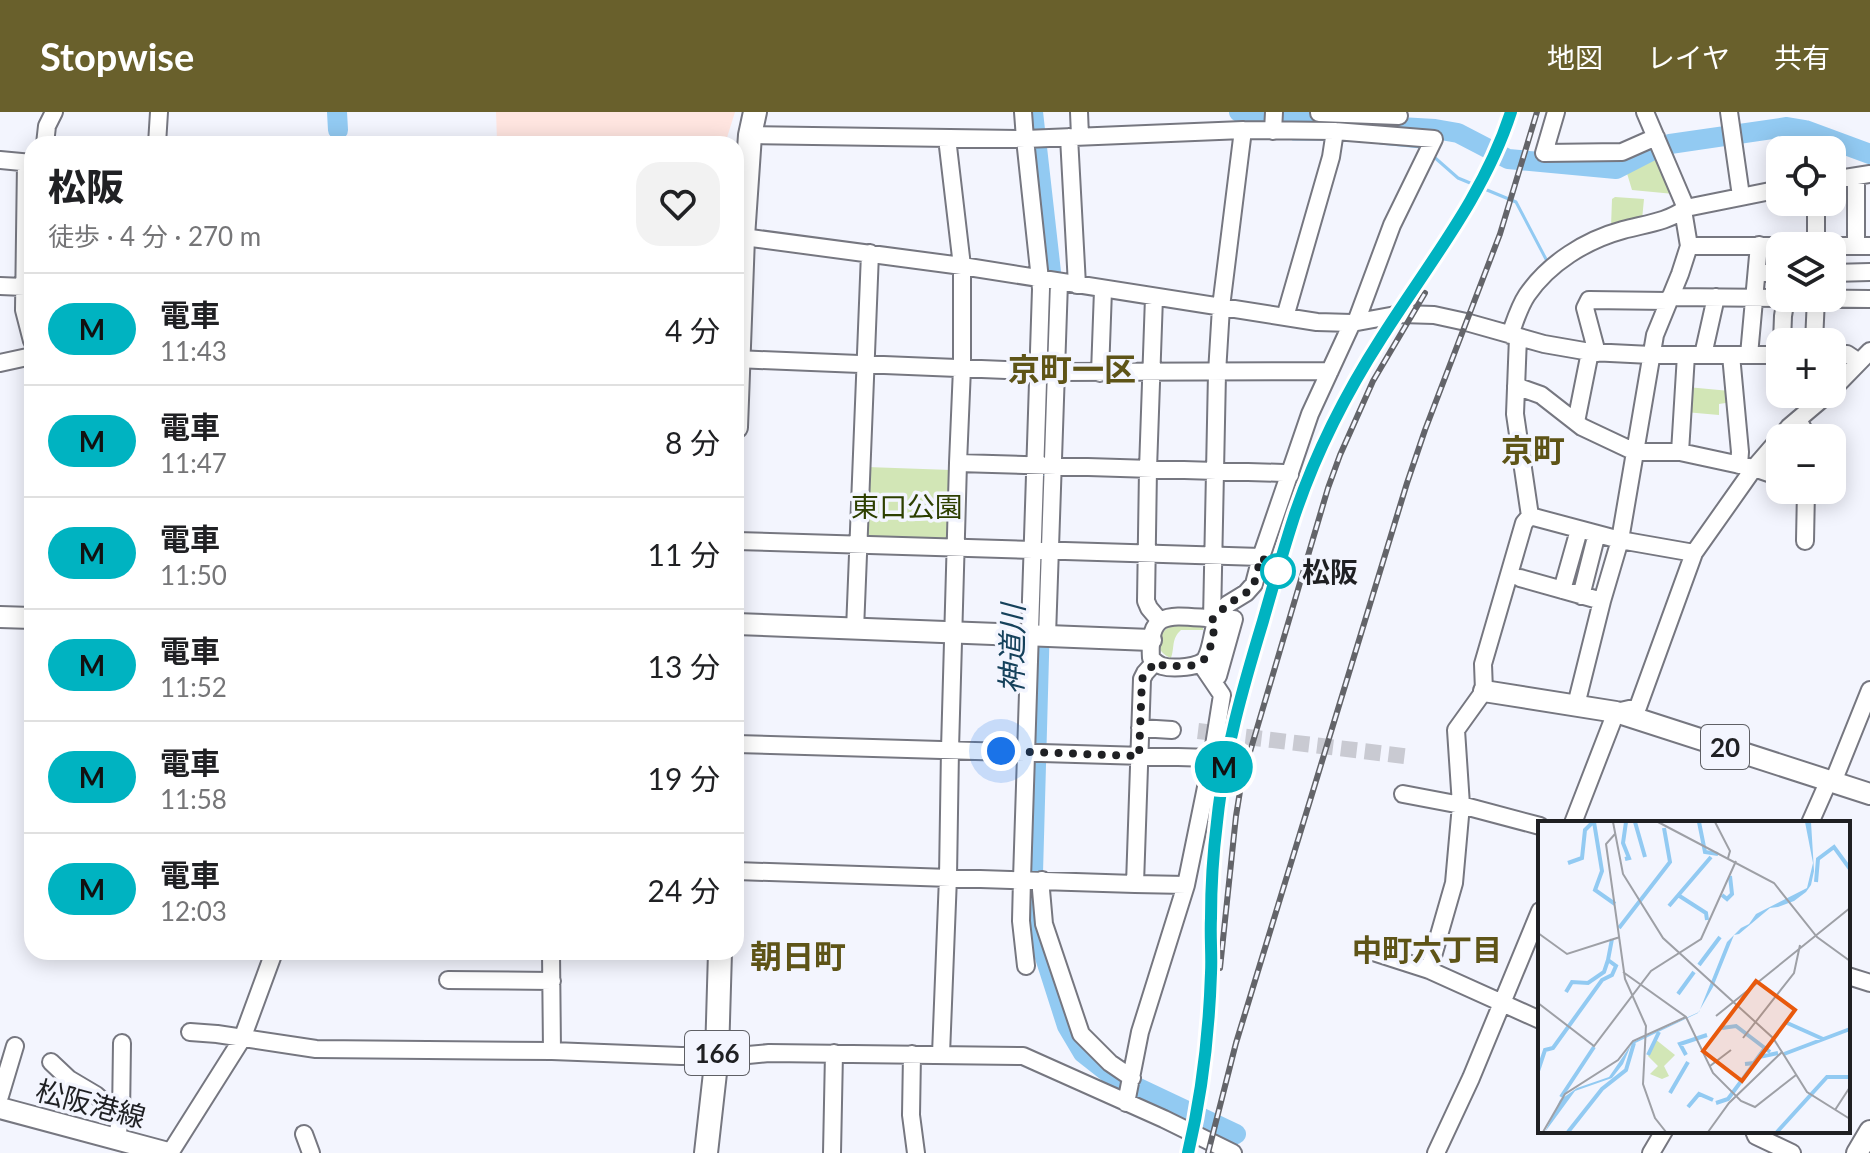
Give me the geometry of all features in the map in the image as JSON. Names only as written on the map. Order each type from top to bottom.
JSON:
[{"type":"highway","points":[[744,190],[755,112]]},
{"type":"highway","name":"166","points":[[706,1153],[717,1055],[720,960]]},
{"type":"main road","points":[[0,617],[24,618]]},
{"type":"main road","points":[[744,624],[1151,640]]},
{"type":"main road","name":"20","points":[[1484,691],[1616,712],[1870,794]]},
{"type":"main road","name":"松阪港線","points":[[1,1109],[169,1153]]},
{"type":"main road","points":[[1857,1153],[1870,1131]]},
{"type":"street","points":[[46,136],[47,126],[55,112]]},
{"type":"street","points":[[158,136],[159,112]]},
{"type":"street","points":[[1023,112],[1031,138],[1050,280],[1047,372],[1053,465],[1051,551],[1038,635],[1032,752],[1032,880],[1021,921],[1026,966]]},
{"type":"street","points":[[1077,285],[1072,140],[1079,112]]},
{"type":"street","points":[[1273,130],[1274,112]]},
{"type":"street","points":[[1556,112],[1544,153],[1622,152],[1659,144]]},
{"type":"street","points":[[1576,705],[1620,540],[1655,335],[1689,246],[1685,209],[1645,112]]},
{"type":"street","points":[[750,135],[1072,140],[1243,135],[1273,130],[1399,123],[1434,139],[1392,225],[1354,322],[1310,414],[1254,584],[1212,620]]},
{"type":"street","points":[[1325,126],[1399,123]]},
{"type":"street","points":[[1285,317],[1331,157],[1325,126]]},
{"type":"street","points":[[1731,128],[1741,196]]},
{"type":"street","points":[[1212,620],[1169,617],[1160,621],[1152,632],[1151,658],[1163,666],[1201,664],[1206,659],[1215,626],[1212,620],[1217,373],[1221,307],[1243,135]]},
{"type":"street","points":[[941,1054],[962,368],[962,266],[947,138]]},
{"type":"street","points":[[0,160],[24,162]]},
{"type":"street","points":[[1846,178],[1870,174]]},
{"type":"street","points":[[1856,184],[1863,246]]},
{"type":"street","points":[[1429,970],[1454,883],[1461,805],[1456,730],[1484,691],[1483,664],[1524,523],[1530,516],[1515,414],[1514,336],[1521,304],[1552,269],[1594,239],[1666,219],[1685,209],[1766,192]]},
{"type":"street","points":[[744,237],[962,266],[1317,322],[1354,322],[1401,314],[1434,315],[1544,344],[1594,353],[1766,355]]},
{"type":"street","points":[[1749,355],[1759,245]]},
{"type":"street","points":[[1689,246],[1766,245]]},
{"type":"street","points":[[855,630],[870,253]]},
{"type":"street","points":[[1846,273],[1870,272]]},
{"type":"street","points":[[1757,273],[1766,273]]},
{"type":"street","points":[[0,286],[24,287],[24,310]]},
{"type":"street","points":[[1100,373],[1103,290]]},
{"type":"street","points":[[1154,297],[1146,601],[1160,621]]},
{"type":"street","points":[[1680,452],[1694,355],[1716,297]]},
{"type":"street","points":[[1576,422],[1594,353],[1585,308],[1589,300],[1766,299]]},
{"type":"street","points":[[1846,299],[1870,299]]},
{"type":"street","points":[[1731,355],[1740,452],[1747,466]]},
{"type":"street","points":[[1846,376],[1864,357]]},
{"type":"street","points":[[0,363],[24,358]]},
{"type":"street","points":[[744,359],[1047,372],[1330,371]]},
{"type":"street","points":[[1038,635],[1033,550],[1034,465],[1047,372]]},
{"type":"street","points":[[1516,386],[1541,395],[1582,427],[1635,452],[1680,452],[1766,472]]},
{"type":"street","points":[[1794,424],[1812,408]]},
{"type":"street","points":[[1798,420],[1800,424]]},
{"type":"street","points":[[1574,821],[1616,712],[1638,707],[1694,553],[1747,466],[1766,450]]},
{"type":"street","points":[[958,463],[1290,475]]},
{"type":"street","points":[[1805,541],[1806,504]]},
{"type":"street","points":[[1530,516],[1620,540],[1694,553]]},
{"type":"street","points":[[1562,590],[1577,537]]},
{"type":"street","points":[[744,541],[1261,557]]},
{"type":"street","points":[[1581,596],[1595,541]]},
{"type":"street","points":[[1520,578],[1602,601]]},
{"type":"street","points":[[1135,884],[1142,679],[1155,662]]},
{"type":"street","points":[[1126,1103],[1140,1032],[1186,885],[1212,758],[1222,695],[1201,664]]},
{"type":"street","points":[[1811,821],[1870,690]]},
{"type":"street","points":[[1140,728],[1172,730]]},
{"type":"street","points":[[744,744],[1212,758]]},
{"type":"street","points":[[1403,794],[1461,805],[1538,825]]},
{"type":"street","points":[[744,871],[1186,885]]},
{"type":"street","points":[[1032,880],[1041,890],[1044,924],[1081,1034],[1110,1063],[1132,1078]]},
{"type":"street","points":[[1436,1153],[1471,1078],[1538,916]]},
{"type":"street","points":[[1373,952],[1429,970],[1538,1019]]},
{"type":"street","points":[[169,1153],[242,1039],[271,960]]},
{"type":"street","points":[[551,960],[552,1051]]},
{"type":"street","points":[[1850,977],[1870,983]]},
{"type":"street","points":[[448,980],[552,981]]},
{"type":"street","points":[[190,1032],[316,1049],[552,1051],[681,1056],[834,1053],[1023,1056],[1233,1153]]},
{"type":"street","points":[[116,1140],[121,1117],[122,1043]]},
{"type":"street","points":[[1,1109],[15,1046]]},
{"type":"street","points":[[832,1153],[834,1053]]},
{"type":"street","points":[[912,1054],[911,1115],[916,1153]]},
{"type":"street","points":[[51,1062],[121,1117]]},
{"type":"street","points":[[1651,1153],[1663,1133]]},
{"type":"street","points":[[1755,1133],[1792,1153]]},
{"type":"street","points":[[304,1134],[311,1153]]},
{"type":"shaded area","points":[[496,112],[735,112],[728,136],[497,136]]},
{"type":"green space","points":[[1657,158],[1674,194],[1632,190],[1626,170]]},
{"type":"green space","points":[[1612,199],[1644,199],[1642,220],[1611,227]]},
{"type":"green space","points":[[1687,387],[1730,391],[1732,402],[1719,404],[1719,415],[1685,412]]},
{"type":"green space","name":"東口公園","points":[[867,467],[951,470],[949,540],[868,541],[863,536]]},
{"type":"green space","points":[[1174,624],[1203,626],[1203,630],[1181,630],[1174,640],[1171,658],[1161,651],[1159,641],[1168,627]]},
{"type":"waterway","points":[[337,112],[338,130]]},
{"type":"waterway","name":"神道川","points":[[1033,112],[1051,272],[1043,541]]},
{"type":"waterway","points":[[1239,112],[1258,119],[1435,129],[1458,133],[1508,159],[1616,169],[1670,144],[1787,127],[1805,130],[1870,154]]},
{"type":"waterway","points":[[1293,139],[1329,139]]},
{"type":"waterway","points":[[1380,143],[1424,149]]},
{"type":"waterway","points":[[1433,156],[1458,178],[1516,202],[1548,263]]},
{"type":"waterway","name":"神道川","points":[[1040,621],[1034,923],[1067,1026],[1083,1053],[1111,1075],[1236,1134]]},
{"type":"tunnel","points":[[1198,731],[1412,757]]},
{"type":"railway","points":[[1188,1153],[1207,1041],[1212,870],[1220,797],[1240,699],[1285,544],[1312,470],[1344,402],[1381,337],[1470,201],[1500,143],[1511,112]]},
{"type":"railway","points":[[1208,1153],[1236,1043],[1407,483],[1500,234],[1537,112]]},
{"type":"railway","points":[[1220,968],[1242,779],[1328,488],[1373,381],[1425,293]]},
{"type":"train","name":"M","points":[[1188,1153],[1205,1064],[1213,868],[1224,772],[1239,701],[1295,515],[1338,414],[1382,337],[1464,212],[1511,112]]},
{"type":"place","name":"松阪","points":[[1278,571]]},
{"type":"district","name":"京町一区","points":[[1072,368]]},
{"type":"district","name":"京町","points":[[1533,449]]},
{"type":"district","name":"中町六丁目","points":[[1427,949]]},
{"type":"district","name":"朝日町","points":[[798,955]]},
{"type":"route","points":[[1001,751],[1139,756],[1142,679],[1145,673],[1155,662],[1163,666],[1201,664],[1206,659],[1215,626],[1212,620],[1254,584],[1261,557],[1278,571]]}]
